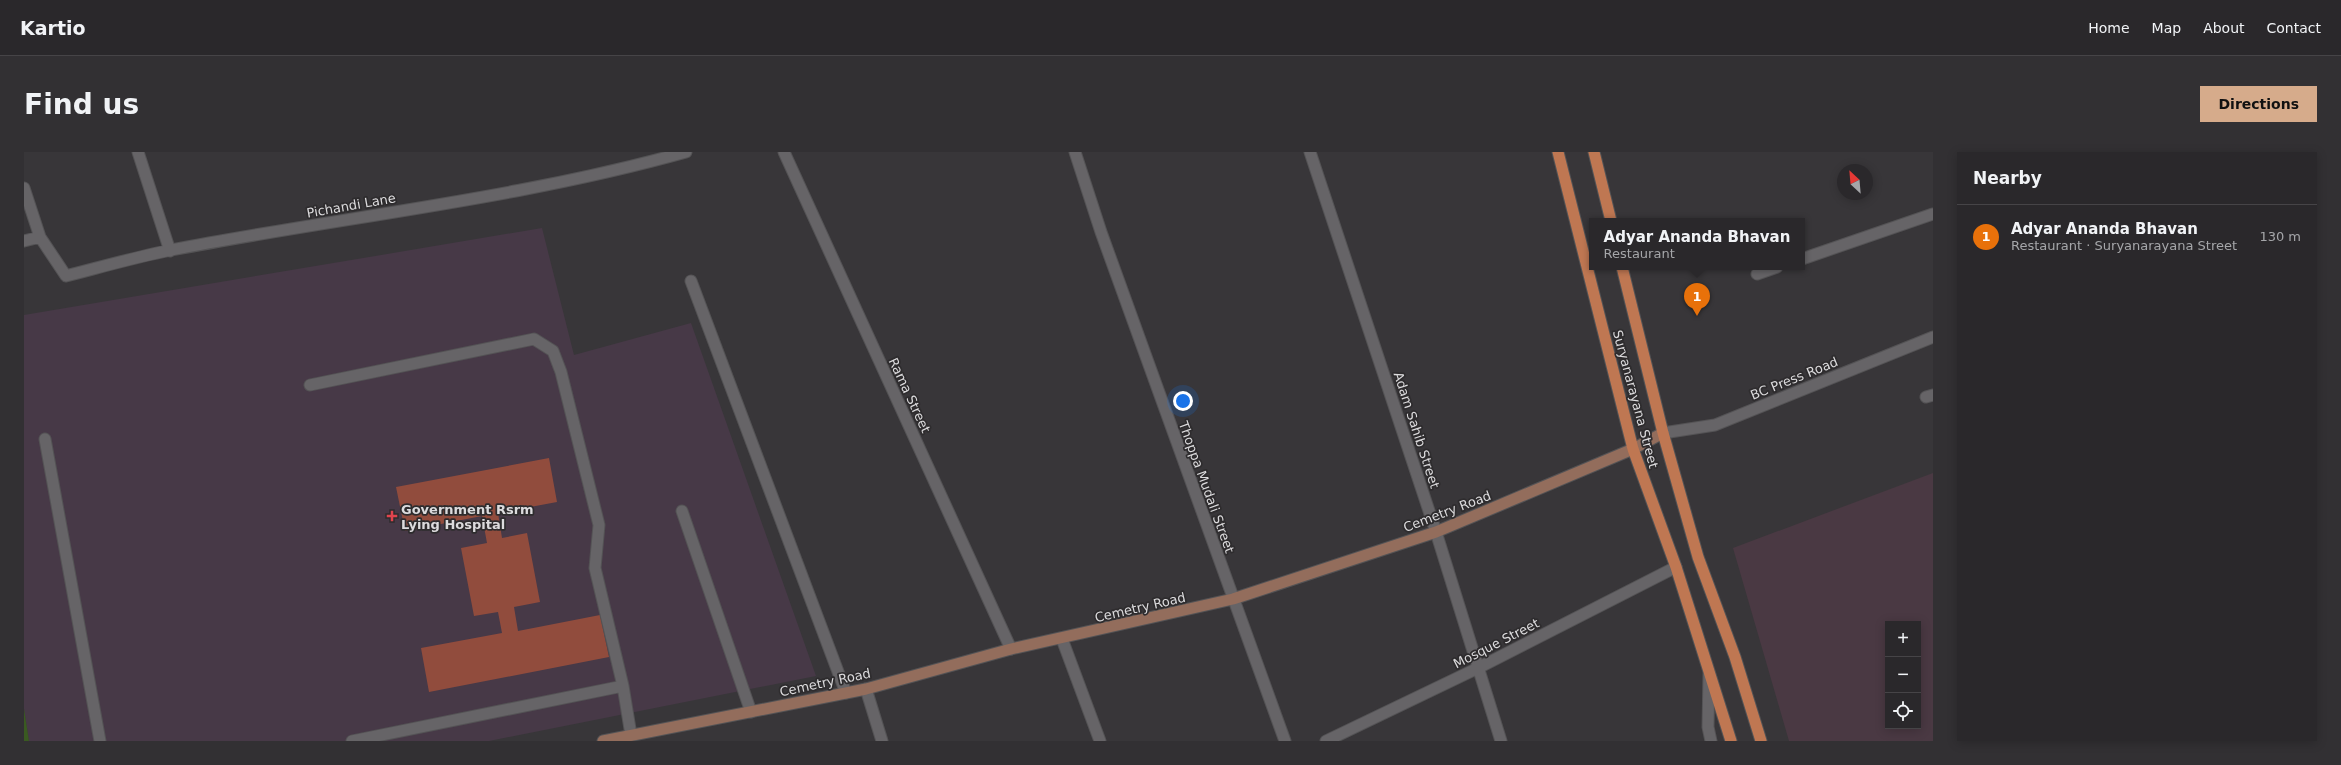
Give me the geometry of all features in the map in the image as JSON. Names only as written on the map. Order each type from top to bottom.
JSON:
[{"type":"main road","name":"Suryanarayana Street","points":[[1558,152],[1633,449],[1676,567],[1731,741]]},
{"type":"main road","points":[[1594,152],[1610,218]]},
{"type":"main road","name":"Suryanarayana Street","points":[[1623,270],[1663,433],[1698,557],[1735,657],[1761,741]]},
{"type":"main road","name":"Cemetry Road","points":[[603,741],[866,689],[1012,649],[1233,600],[1436,532],[1633,449],[1663,433]]},
{"type":"street","points":[[138,152],[170,251]]},
{"type":"street","name":"Pichandi Lane","points":[[40,237],[66,276],[170,251],[541,186],[643,164],[686,152]]},
{"type":"street","name":"Rama Street","points":[[784,152],[1012,649]]},
{"type":"street","name":"Thoppa Mudali Street","points":[[1075,152],[1233,600],[1285,741]]},
{"type":"street","name":"Adam Sahib Street","points":[[1310,152],[1436,532],[1501,741]]},
{"type":"street","points":[[24,188],[40,237],[24,241]]},
{"type":"street","points":[[1805,257],[1933,214]]},
{"type":"street","points":[[1757,274],[1768,270]]},
{"type":"street","points":[[691,281],[846,693]]},
{"type":"street","name":"BC Press Road","points":[[1663,433],[1715,425],[1933,337]]},
{"type":"street","points":[[310,385],[534,339],[554,351],[561,372],[599,525],[595,568],[622,686],[631,735]]},
{"type":"street","points":[[45,439],[100,741]]},
{"type":"street","points":[[682,511],[751,712]]},
{"type":"street","name":"Mosque Street","points":[[1326,741],[1478,668],[1676,567]]},
{"type":"street","points":[[1062,639],[1100,741]]},
{"type":"street","points":[[1709,669],[1708,727],[1711,741]]},
{"type":"street","points":[[352,741],[622,686]]},
{"type":"street","points":[[866,689],[882,741]]},
{"type":"shaded area","name":"Government Rsrm Lying Hospital","points":[[542,228],[574,355],[691,323],[816,676],[489,741],[29,741],[24,709],[24,315]]},
{"type":"shaded area","points":[[1933,473],[1933,741],[1789,741],[1733,548]]},
{"type":"green space","points":[[24,709],[29,741],[24,741]]},
{"type":"building","points":[[549,458],[557,502],[498,513],[502,538],[527,533],[540,602],[514,607],[518,631],[600,615],[609,657],[429,692],[421,648],[502,633],[498,612],[474,616],[461,548],[487,543],[482,516],[405,531],[396,487]]},
{"type":"place","name":"Adyar Ananda Bhavan","points":[[1697,316]]},
{"type":"place","name":"Government Rsrm Lying Hospital","points":[[392,516]]}]
